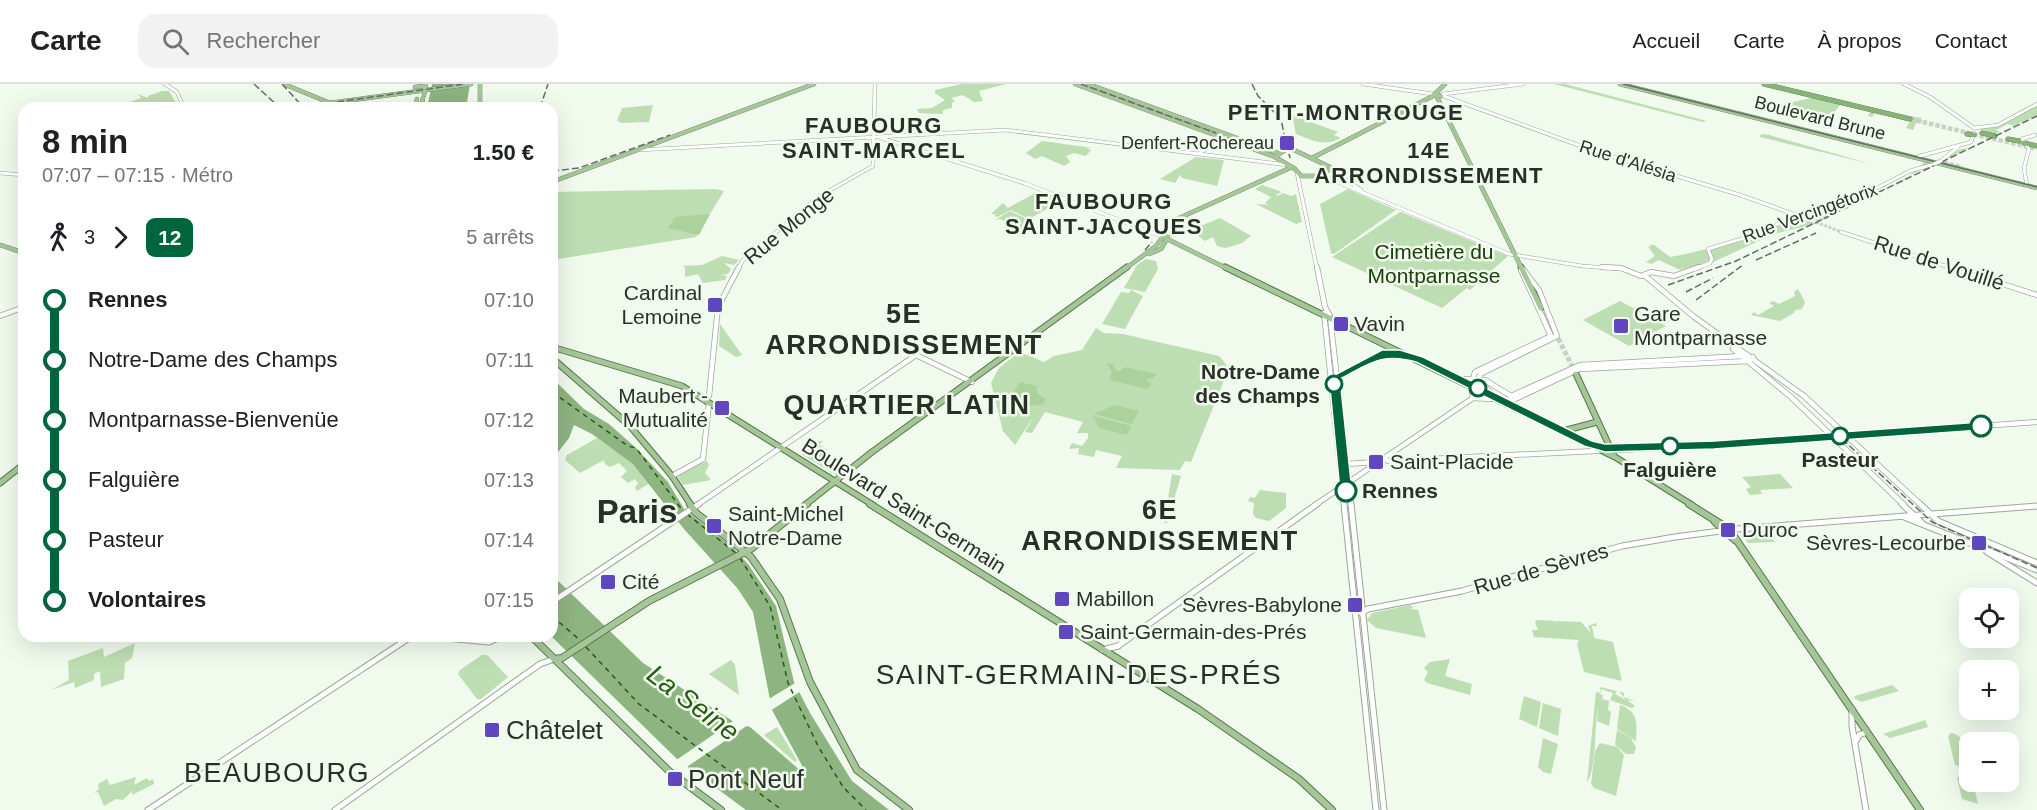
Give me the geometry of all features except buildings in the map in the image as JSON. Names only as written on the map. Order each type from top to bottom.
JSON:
[{"type":"highway","points":[[1764,84],[1910,117],[1769,84]]},
{"type":"highway","points":[[1982,133],[1995,136]]},
{"type":"highway","points":[[1967,134],[1974,135]]},
{"type":"highway","points":[[2008,139],[2037,148]]},
{"type":"main road","points":[[165,84],[177,92],[181,102]]},
{"type":"main road","points":[[420,91],[454,84]]},
{"type":"main road","points":[[343,102],[471,84]]},
{"type":"main road","points":[[480,84],[480,102]]},
{"type":"main road","points":[[558,180],[814,84]]},
{"type":"main road","points":[[875,84],[875,137]]},
{"type":"main road","points":[[1075,84],[1278,153],[1292,149],[1332,166],[1331,170],[1372,197]]},
{"type":"main road","points":[[1088,84],[1276,158],[1290,166],[1299,175],[1327,314],[1346,464],[1376,810]]},
{"type":"main road","name":"Rue d'Alésia","points":[[1363,84],[1437,95],[1600,153],[1740,195],[1816,222]]},
{"type":"main road","points":[[1437,95],[1445,84]]},
{"type":"main road","points":[[1311,157],[1437,95],[1523,84]]},
{"type":"main road","name":"Boulevard Brune","points":[[1620,84],[1924,157]]},
{"type":"main road","name":"Boulevard Brune","points":[[1627,84],[1924,157]]},
{"type":"main road","points":[[1905,84],[1936,101],[1974,128],[1993,126],[2009,120],[2037,104]]},
{"type":"main road","points":[[286,85],[331,102]]},
{"type":"main road","points":[[1437,95],[1542,308]]},
{"type":"main road","points":[[1924,157],[1971,142],[1974,128]]},
{"type":"main road","points":[[638,150],[1005,130],[1290,166]]},
{"type":"main road","points":[[1198,154],[1228,135]]},
{"type":"main road","points":[[2027,185],[2023,138],[2036,135]]},
{"type":"main road","points":[[891,136],[898,143]]},
{"type":"main road","points":[[875,137],[966,161],[1101,210],[1166,238],[1327,314],[1615,457],[1713,519],[1729,530],[1920,810]]},
{"type":"main road","name":"Rue Monge","points":[[672,476],[703,459],[718,307],[743,260],[818,197],[875,167],[875,137]]},
{"type":"main road","points":[[1936,161],[1958,147]]},
{"type":"main road","points":[[1274,163],[1278,153]]},
{"type":"main road","points":[[1924,157],[1967,171],[2037,187]]},
{"type":"main road","name":"Rue Vercingétorix","points":[[1642,276],[1652,273],[1672,276],[1698,269],[1712,261],[1708,249],[1751,236],[1797,216],[1854,200],[1910,171],[1920,170],[1936,161]]},
{"type":"main road","points":[[335,810],[542,663],[558,660],[648,601],[744,553],[835,482],[1159,244],[1166,238],[1176,220],[1290,166]]},
{"type":"main road","points":[[1962,167],[2027,185]]},
{"type":"main road","points":[[1321,175],[1331,170]]},
{"type":"main road","points":[[0,173],[18,174]]},
{"type":"main road","points":[[1299,175],[1321,175],[1515,257],[1621,268],[1642,276],[1744,355],[1747,361],[1791,397],[1923,524]]},
{"type":"main road","name":"Rue de Vouillé","points":[[1841,232],[2037,295]]},
{"type":"main road","points":[[0,245],[18,251]]},
{"type":"main road","points":[[1522,270],[1552,337]]},
{"type":"main road","points":[[1478,380],[1479,374],[1557,335],[1530,275],[1522,270]]},
{"type":"main road","points":[[0,316],[18,309]]},
{"type":"main road","points":[[1327,314],[1342,487],[1361,613],[1384,810]]},
{"type":"main road","points":[[1473,398],[1471,386],[1475,372],[1552,337]]},
{"type":"main road","name":"Boulevard Saint-Germain","points":[[558,349],[680,384],[1105,648],[1122,663]]},
{"type":"main road","points":[[558,598],[782,449],[916,355],[972,382]]},
{"type":"main road","points":[[1460,379],[1485,380],[1511,396],[1572,372],[1601,366],[1744,355],[1753,357],[1804,396],[1927,515],[1943,524],[2037,563]]},
{"type":"main road","points":[[1411,357],[1471,386]]},
{"type":"main road","points":[[1601,366],[1747,361],[1753,357]]},
{"type":"main road","points":[[558,363],[637,434],[672,476],[691,510],[744,553],[780,599],[810,682],[858,772],[909,810]]},
{"type":"main road","points":[[1105,648],[1118,646],[1370,466],[1473,398],[1513,400],[1572,372]]},
{"type":"main road","points":[[1572,372],[1615,457]]},
{"type":"main road","points":[[1478,380],[1497,399]]},
{"type":"main road","points":[[1563,431],[1596,422]]},
{"type":"main road","points":[[1340,464],[1599,449],[1691,447],[2037,422]]},
{"type":"main road","points":[[1363,463],[1370,466]]},
{"type":"main road","points":[[0,483],[18,469]]},
{"type":"main road","points":[[1729,530],[2037,506]]},
{"type":"main road","points":[[1892,516],[1916,515]]},
{"type":"main road","points":[[1905,517],[2037,570]]},
{"type":"main road","points":[[1713,519],[1721,531],[1736,541]]},
{"type":"main road","name":"Rue de Sèvres","points":[[1361,613],[1368,609],[1494,583],[1622,546],[1729,530]]},
{"type":"main road","points":[[1980,547],[2037,583]]},
{"type":"main road","points":[[148,810],[403,642]]},
{"type":"main road","points":[[538,642],[670,772],[721,810]]},
{"type":"main road","points":[[1118,646],[1122,663],[1198,709],[1299,779],[1332,810]]},
{"type":"main road","points":[[1852,709],[1851,726],[1856,741],[1866,810]]},
{"type":"main road","points":[[1856,741],[1859,735],[1867,732]]},
{"type":"green space","points":[[962,84],[1006,84],[979,91],[983,101],[974,102],[963,95],[951,98],[955,101],[952,103],[952,108],[943,110],[943,114],[919,113],[917,109],[932,108],[945,100],[935,93],[935,90]]},
{"type":"green space","points":[[1554,84],[1565,84],[1707,121],[1702,122]]},
{"type":"green space","points":[[169,91],[175,102],[131,102],[142,98],[137,94],[148,98],[148,96]]},
{"type":"green space","points":[[1816,97],[1909,119],[1911,116],[1921,118],[1922,122],[1916,123],[1913,130],[1906,128],[1911,120],[1875,112],[1872,117],[1868,116],[1870,112],[1840,105],[1833,114],[1833,119],[1779,105]]},
{"type":"green space","points":[[653,105],[649,122],[622,123],[617,121],[622,108]]},
{"type":"green space","points":[[2037,105],[2037,115],[2014,126],[2008,124],[1996,130],[2000,132],[1995,134],[1980,129],[2006,123]]},
{"type":"green space","points":[[1292,115],[1338,132],[1334,135],[1341,138],[1324,143],[1296,134]]},
{"type":"green space","points":[[1761,134],[1769,135],[1871,164],[1760,137]]},
{"type":"green space","points":[[1042,141],[1093,148],[1086,148],[1091,150],[1086,156],[1074,153],[1066,156],[1070,162],[1064,166],[1042,156],[1035,159],[1026,153]]},
{"type":"green space","points":[[1969,148],[1963,151],[1928,167],[1961,149]]},
{"type":"green space","points":[[1196,157],[1224,160],[1217,186],[1182,178],[1180,175],[1175,183],[1160,179]]},
{"type":"green space","points":[[1924,162],[1932,164],[1898,183],[1912,173]]},
{"type":"green space","points":[[1897,183],[1815,224],[1774,234],[1698,269],[1694,266],[1680,270],[1659,260],[1651,264],[1646,262],[1655,256],[1648,247],[1651,247],[1649,245],[1654,245],[1670,257],[1718,246],[1812,211],[1865,196]]},
{"type":"green space","points":[[1262,185],[1282,192],[1277,196],[1284,193],[1291,196],[1296,194],[1302,222],[1296,224],[1256,204],[1269,205],[1265,203],[1271,197],[1255,189]]},
{"type":"green space","points":[[716,189],[724,191],[696,237],[558,259],[558,192]]},
{"type":"green space","name":"Cimetière du Montparnasse","points":[[1348,189],[1396,210],[1334,254],[1331,253],[1320,204]]},
{"type":"green space","points":[[1039,191],[1063,200],[1029,219],[1011,210],[997,217],[994,216],[996,214],[991,214],[1003,203],[1008,208]]},
{"type":"green space","points":[[1010,211],[1033,222],[1019,230],[1003,224],[1006,222],[1000,219],[995,220]]},
{"type":"green space","name":"Cimetière du Montparnasse","points":[[1400,212],[1508,256],[1470,290],[1467,288],[1442,308],[1332,257]]},
{"type":"green space","points":[[1220,218],[1251,236],[1242,243],[1226,248],[1217,246],[1213,237],[1205,241],[1193,232],[1197,229],[1190,225],[1197,222],[1203,225]]},
{"type":"green space","points":[[722,256],[739,260],[734,265],[724,263],[731,269],[728,274],[721,275],[727,276],[725,280],[703,283],[698,274],[685,277],[685,267],[682,266],[702,265]]},
{"type":"green space","points":[[1146,259],[1156,261],[1158,269],[1145,292],[1124,288],[1137,265]]},
{"type":"green space","points":[[1798,289],[1805,302],[1802,309],[1795,310],[1794,313],[1780,321],[1751,315],[1754,312],[1758,315],[1774,306],[1769,303],[1773,301],[1779,304],[1795,296],[1794,292]]},
{"type":"green space","points":[[1131,290],[1143,296],[1125,329],[1102,324],[1121,292],[1129,293]]},
{"type":"green space","points":[[1620,301],[1666,326],[1629,346],[1583,320]]},
{"type":"green space","points":[[720,324],[742,355],[736,357],[719,346]]},
{"type":"green space","points":[[1096,328],[1104,333],[1123,334],[1219,356],[1229,368],[1191,462],[1185,461],[1180,470],[1116,468],[1122,456],[1096,450],[1094,457],[1078,454],[1079,448],[1069,449],[1072,443],[1082,446],[1088,438],[1088,433],[1077,433],[1083,422],[1045,412],[1032,433],[1025,432],[1034,416],[1015,445],[1003,431],[991,383],[999,368],[1020,352],[1044,362],[1054,356],[1082,350]]},
{"type":"green space","points":[[597,438],[630,461],[650,483],[637,491],[635,488],[638,483],[635,479],[628,483],[621,477],[627,471],[619,463],[610,467],[605,464],[604,460],[580,473],[565,460],[567,455]]},
{"type":"green space","points":[[823,441],[819,445],[828,450],[824,454],[843,469],[836,475],[801,454]]},
{"type":"green space","points":[[707,461],[709,465],[705,473],[711,480],[683,485],[678,477],[681,473]]},
{"type":"green space","points":[[1172,474],[1181,476],[1167,523],[1164,523]]},
{"type":"green space","points":[[1780,474],[1793,488],[1760,490],[1762,494],[1750,495],[1746,489],[1751,487],[1742,477]]},
{"type":"green space","points":[[1260,490],[1286,493],[1286,508],[1269,521],[1256,518],[1253,514],[1254,503],[1248,501],[1250,497],[1255,498]]},
{"type":"green space","points":[[1767,530],[1775,542],[1748,543],[1740,532]]},
{"type":"green space","points":[[1410,605],[1413,607],[1411,609],[1418,610],[1426,638],[1376,628],[1367,620],[1372,613]]},
{"type":"green space","points":[[1537,620],[1555,621],[1556,623],[1556,621],[1581,622],[1591,633],[1588,626],[1596,623],[1597,626],[1592,626],[1594,638],[1613,642],[1622,681],[1584,672],[1577,644],[1579,640],[1534,637],[1532,630],[1538,630],[1535,622]]},
{"type":"green space","points":[[135,643],[132,658],[125,663],[124,679],[101,687],[100,671],[94,674],[94,680],[75,688],[74,682],[51,690],[69,680],[68,661],[103,648],[104,657]]},
{"type":"green space","points":[[482,655],[487,655],[508,677],[481,699],[477,699],[458,674],[460,670]]},
{"type":"green space","points":[[1450,659],[1445,676],[1472,684],[1470,695],[1427,683],[1424,680],[1428,672],[1424,668],[1430,662]]},
{"type":"green space","points":[[731,660],[735,665],[739,695],[709,674]]},
{"type":"green space","points":[[1892,685],[1899,691],[1861,702],[1854,698],[1855,696]]},
{"type":"green space","points":[[1600,687],[1617,691],[1615,694],[1626,700],[1619,691],[1624,693],[1624,697],[1635,701],[1627,700],[1635,706],[1632,708],[1610,700],[1613,693],[1601,689],[1602,699],[1609,701],[1608,710],[1611,712],[1609,726],[1597,721],[1598,706],[1594,757],[1587,783],[1596,692],[1600,693]]},
{"type":"green space","points":[[1524,696],[1541,702],[1537,727],[1519,719]]},
{"type":"green space","points":[[1543,703],[1561,709],[1558,736],[1539,728]]},
{"type":"green space","points":[[1620,705],[1631,711],[1636,719],[1636,741],[1617,729]]},
{"type":"green space","points":[[1925,720],[1928,727],[1890,738],[1883,734]]},
{"type":"green space","points":[[777,727],[797,760],[795,762],[764,735]]},
{"type":"green space","points":[[1617,730],[1631,738],[1636,748],[1634,754],[1626,754],[1615,745]]},
{"type":"green space","points":[[1951,733],[1959,737],[1959,766],[1955,765],[1948,736]]},
{"type":"green space","points":[[1543,738],[1558,744],[1551,774],[1543,772],[1538,767]]},
{"type":"green space","points":[[1600,743],[1617,747],[1624,755],[1616,796],[1594,788],[1591,784],[1595,751]]},
{"type":"green space","points":[[136,777],[134,785],[147,778],[149,781],[153,779],[154,784],[132,795],[132,791],[123,800],[116,799],[104,806],[98,792],[94,793],[99,789],[98,784],[107,779],[110,785]]},
{"type":"green space","points":[[1960,792],[1975,792],[1978,804],[1962,799]]},
{"type":"shaded area","points":[[710,214],[699,235],[668,228],[675,217]]},
{"type":"shaded area","points":[[1107,363],[1113,364],[1115,370],[1121,371],[1124,367],[1156,374],[1153,379],[1148,378],[1147,382],[1151,383],[1148,389],[1109,380],[1112,372]]},
{"type":"shaded area","points":[[1020,382],[1037,386],[1037,393],[1046,400],[1043,404],[1030,406],[1011,397]]},
{"type":"shaded area","points":[[1115,405],[1139,411],[1132,424],[1094,414]]},
{"type":"shaded area","points":[[1093,416],[1131,426],[1127,435],[1099,428]]},
{"type":"water","points":[[432,84],[470,84],[467,102],[428,102]]},
{"type":"water","name":"La Seine","points":[[558,384],[584,409],[609,424],[636,448],[668,482],[684,509],[733,548],[748,564],[776,606],[794,682],[810,713],[852,781],[889,810],[746,810],[677,759],[557,642],[558,581],[643,663],[734,722],[750,727],[802,772],[805,771],[772,710],[753,612],[738,589],[684,529],[633,464],[592,434],[574,425],[569,438],[558,452]]},
{"type":"pier","name":"Pont Neuf","points":[[797,682],[801,691],[770,711],[767,700]]},
{"type":"pier","name":"Pont Neuf","points":[[736,719],[751,723],[684,769],[675,761]]},
{"type":"ferry route","points":[[558,396],[628,446],[636,448],[683,511]]},
{"type":"ferry route","points":[[687,514],[737,554]]},
{"type":"ferry route","points":[[740,558],[770,606],[788,683],[818,746],[843,787],[866,810]]},
{"type":"ferry route","points":[[558,621],[581,641]]},
{"type":"ferry route","points":[[586,647],[639,704],[782,810]]},
{"type":"tunnel","points":[[1910,119],[2037,149]]},
{"type":"tunnel","points":[[1938,161],[1962,167]]},
{"type":"tunnel","points":[[1816,222],[1841,232]]},
{"type":"tunnel","points":[[1543,312],[1554,336]]},
{"type":"tunnel","points":[[1555,332],[1575,372]]},
{"type":"tram line","points":[[1623,84],[2037,187]]},
{"type":"railway","points":[[254,84],[274,102]]},
{"type":"railway","points":[[282,84],[298,102]]},
{"type":"railway","points":[[337,102],[464,84]]},
{"type":"railway","points":[[542,102],[548,84]]},
{"type":"railway","points":[[1081,84],[1216,133]]},
{"type":"railway","points":[[1252,84],[1258,96],[1281,119],[1286,144]]},
{"type":"railway","points":[[1668,285],[1736,261],[2037,116]]},
{"type":"railway","points":[[558,170],[579,168],[670,135]]},
{"type":"railway","points":[[1289,154],[1290,158]]},
{"type":"railway","points":[[1756,260],[1816,233]]},
{"type":"railway","points":[[1145,250],[1152,242]]},
{"type":"railway","points":[[1696,300],[1744,264]]},
{"type":"railway","points":[[1686,292],[1713,278]]},
{"type":"railway","points":[[1842,439],[1932,522],[2037,568]]},
{"type":"metro line","name":"12","points":[[1346,491],[1334,378],[1335,375],[1371,357],[1388,353],[1419,359],[1588,444],[1605,448],[1714,445],[1981,426]]},
{"type":"place","name":"Denfert-Rochereau","points":[[1287,143]]},
{"type":"place","name":"Cardinal Lemoine","points":[[715,305]]},
{"type":"place","name":"Vavin","points":[[1341,324]]},
{"type":"place","name":"Gare Montparnasse","points":[[1621,326]]},
{"type":"place","name":"Notre-Dame des Champs","points":[[1334,384]]},
{"type":"place","name":"Maubert - Mutualité","points":[[722,408]]},
{"type":"place","name":"Pasteur","points":[[1840,436]]},
{"type":"place","name":"Falguière","points":[[1670,446]]},
{"type":"place","name":"Saint-Placide","points":[[1376,462]]},
{"type":"place","name":"Rennes","points":[[1346,491]]},
{"type":"place","name":"Saint-Michel Notre-Dame","points":[[714,526]]},
{"type":"place","name":"Duroc","points":[[1728,530]]},
{"type":"place","name":"Sèvres-Lecourbe","points":[[1979,543]]},
{"type":"place","name":"Cité","points":[[608,582]]},
{"type":"place","name":"Mabillon","points":[[1062,599]]},
{"type":"place","name":"Sèvres-Babylone","points":[[1355,605]]},
{"type":"place","name":"Saint-Germain-des-Prés","points":[[1066,632]]},
{"type":"place","name":"Châtelet","points":[[492,730]]},
{"type":"place","name":"Pont Neuf","points":[[675,779]]},
{"type":"district","name":"PETIT-MONTROUGE","points":[[1346,112]]},
{"type":"district","name":"FAUBOURG SAINT-MARCEL","points":[[874,138]]},
{"type":"district","name":"14E ARRONDISSEMENT","points":[[1429,162]]},
{"type":"district","name":"FAUBOURG SAINT-JACQUES","points":[[1104,214]]},
{"type":"district","name":"5E ARRONDISSEMENT","points":[[904,330]]},
{"type":"district","name":"QUARTIER LATIN","points":[[907,405]]},
{"type":"district","name":"Paris","points":[[637,511]]},
{"type":"district","name":"6E ARRONDISSEMENT","points":[[1160,526]]},
{"type":"district","name":"SAINT-GERMAIN-DES-PRÉS","points":[[1079,674]]},
{"type":"district","name":"BEAUBOURG","points":[[277,773]]}]
